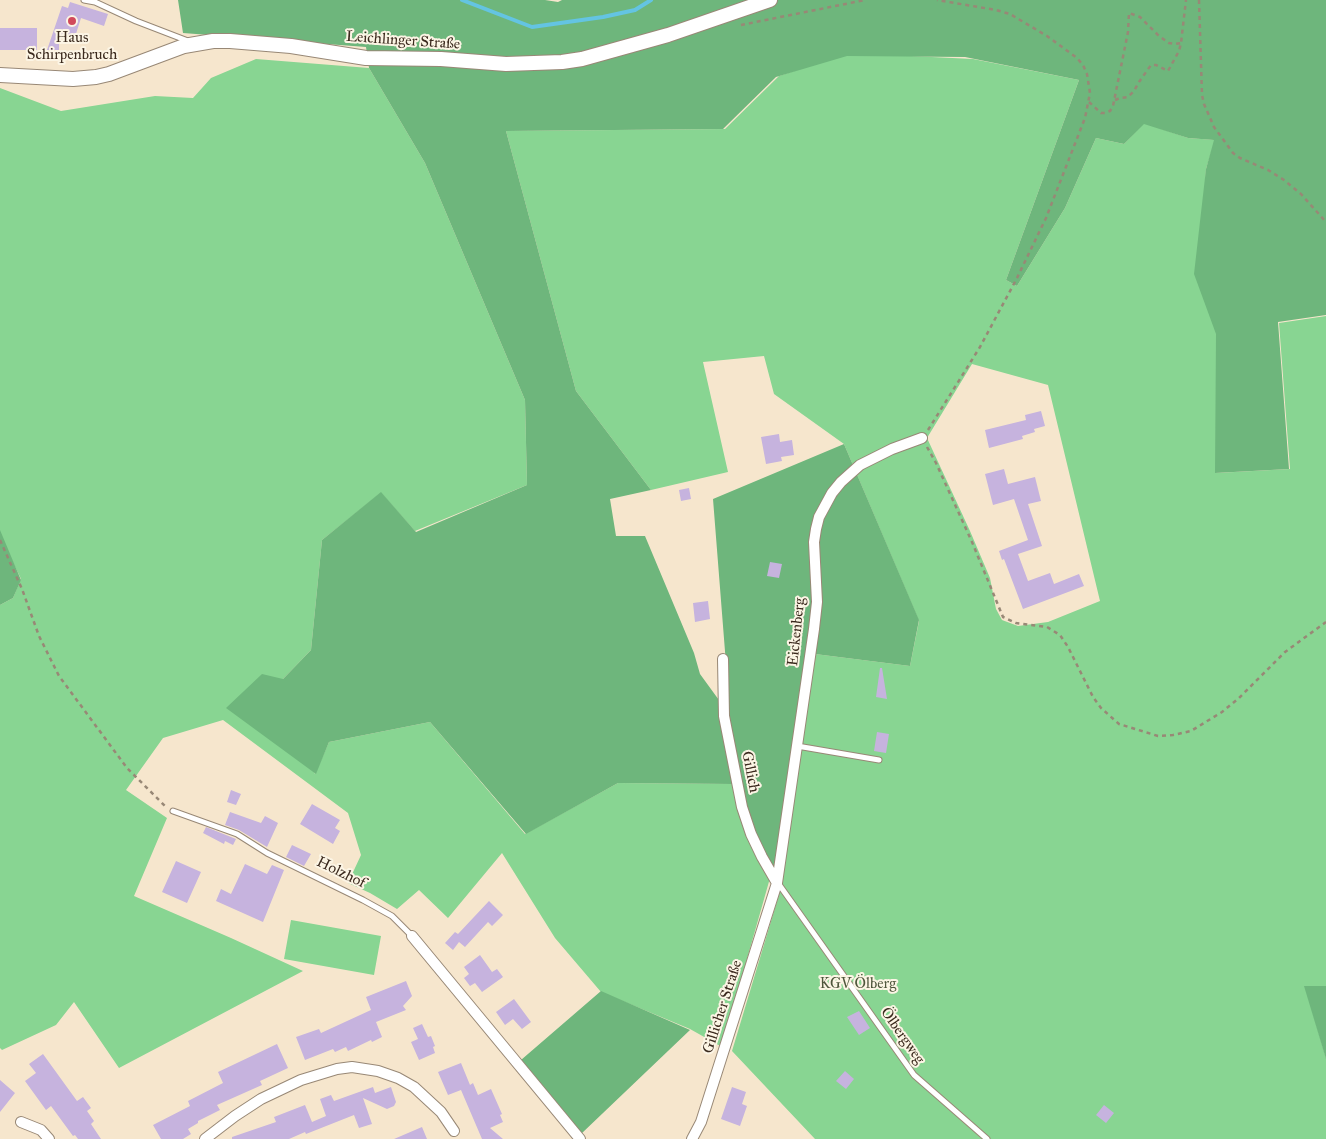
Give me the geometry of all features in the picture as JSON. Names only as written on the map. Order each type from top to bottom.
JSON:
[{"type":"main road","name":"Leichlinger Straße","points":[[0,75],[73,79],[96,77],[109,74],[176,48],[213,42],[252,42],[291,46],[366,58],[441,59],[506,64],[554,63],[582,58],[668,36],[770,0]]},
{"type":"street","name":"Eickenberg","points":[[778,883],[815,620],[817,576],[814,542],[819,517],[832,493],[860,465],[892,449],[922,438]]},
{"type":"street","name":"Gillich","points":[[723,659],[724,716],[738,792],[751,834],[778,883]]},
{"type":"street","name":"Gillicher Straße","points":[[692,1139],[701,1122],[778,883]]},
{"type":"street","name":"Holzhof","points":[[412,936],[580,1139]]},
{"type":"street","points":[[206,1139],[234,1116],[261,1099],[293,1084],[337,1069],[352,1067],[378,1071],[414,1086],[441,1112],[454,1131]]},
{"type":"street","points":[[21,1122],[41,1130],[49,1139]]},
{"type":"lane","points":[[84,0],[95,2],[136,21],[187,40],[192,44]]},
{"type":"lane","points":[[797,746],[880,760]]},
{"type":"lane","name":"Holzhof","points":[[173,811],[237,834],[267,853],[371,904],[392,916],[412,936]]},
{"type":"lane","name":"Ölbergweg","points":[[778,883],[914,1074],[987,1139]]},
{"type":"path","points":[[734,26],[865,0]]},
{"type":"path","points":[[937,0],[1010,14],[1061,45],[1077,58],[1083,66],[1089,84],[1089,102],[1080,131],[1046,218],[1017,278],[980,347],[922,438],[936,463],[1003,617],[1016,623],[1047,627],[1060,635],[1093,697],[1101,708],[1119,724],[1158,736],[1173,735],[1191,730],[1222,712],[1239,698],[1285,652],[1326,622]]},
{"type":"path","points":[[1115,100],[1128,97],[1151,65],[1156,65],[1168,71],[1179,51],[1186,0]]},
{"type":"path","points":[[1199,0],[1202,95],[1214,127],[1232,153],[1268,170],[1284,180],[1301,194],[1326,222]]},
{"type":"path","points":[[1089,102],[1101,113],[1110,111],[1115,100],[1130,13],[1140,17],[1169,43],[1181,43]]},
{"type":"path","points":[[0,540],[22,589],[39,636],[59,676],[126,768],[165,806],[173,811]]},
{"type":"green space","points":[[178,0],[545,0],[558,2],[562,0],[1326,0],[1326,315],[1278,322],[1289,469],[1215,473],[1216,334],[1194,274],[1206,169],[1214,140],[1188,138],[1144,124],[1124,144],[1096,138],[1065,208],[1017,286],[1006,280],[1079,80],[965,57],[847,56],[776,77],[723,129],[506,131],[576,391],[651,490],[610,499],[616,536],[645,536],[694,653],[700,674],[724,707],[726,664],[713,499],[844,444],[919,620],[910,666],[807,653],[774,868],[739,810],[732,784],[618,783],[526,834],[430,722],[329,742],[316,774],[226,708],[262,674],[283,679],[311,650],[322,540],[381,492],[416,532],[527,485],[525,400],[425,163],[369,68],[366,47],[183,33]]},
{"type":"green space","name":"KGV Ölberg","points":[[849,53],[973,59],[1079,80],[1006,280],[1017,286],[1065,208],[1096,138],[1124,144],[1144,123],[1188,138],[1215,140],[1206,169],[1205,189],[1217,333],[1216,473],[1290,469],[1279,323],[1326,316],[1326,986],[1305,986],[1326,1058],[1326,1139],[815,1139],[732,1051],[781,888],[815,654],[910,666],[919,621],[844,444],[774,394],[764,356],[703,362],[728,472],[651,490],[576,391],[506,131],[725,129],[779,76]],"holes":[[[972,364],[1048,385],[1100,601],[1048,622],[1018,626],[1002,620],[996,609],[990,578],[927,438]]]},
{"type":"green space","points":[[256,59],[369,68],[425,163],[525,400],[527,485],[415,531],[381,493],[322,540],[311,650],[283,679],[315,774],[329,742],[430,722],[525,834],[618,783],[732,784],[770,878],[722,1047],[690,1029],[601,992],[555,938],[502,853],[448,918],[419,890],[397,909],[348,883],[361,855],[348,813],[223,720],[163,738],[126,790],[167,818],[134,896],[303,971],[119,1068],[74,1002],[56,1025],[2,1050],[0,1048],[0,605],[13,598],[21,579],[0,535],[0,88],[61,111],[155,96],[193,98],[211,78]]},
{"type":"green space","points":[[0,530],[21,580],[13,598],[0,605]]},
{"type":"green space","points":[[291,920],[381,936],[374,975],[284,959]]},
{"type":"green space","points":[[1304,986],[1326,986],[1326,1059]]},
{"type":"green space","points":[[601,991],[690,1030],[581,1134],[521,1060]]},
{"type":"building","name":"Haus Schirpenbruch","points":[[70,2],[108,14],[104,26],[81,18],[74,40],[59,35],[59,50],[47,50],[62,6],[68,8]]},
{"type":"building","points":[[0,28],[37,28],[37,50],[0,50]]},
{"type":"building","points":[[1041,411],[1045,426],[1034,429],[1035,432],[1022,436],[1023,439],[989,448],[985,430],[1026,420],[1025,415]]},
{"type":"building","points":[[779,434],[780,442],[792,440],[794,455],[781,457],[782,461],[766,464],[761,437]]},
{"type":"building","points":[[1004,469],[1008,484],[1035,477],[1041,501],[1028,504],[1042,546],[1018,554],[1028,581],[1050,573],[1054,584],[1079,574],[1084,586],[1023,609],[1004,559],[1002,560],[999,551],[1028,540],[1014,499],[993,505],[985,474]]},
{"type":"building","points":[[689,488],[691,499],[681,501],[679,490]]},
{"type":"building","points":[[770,562],[782,564],[779,578],[767,576]]},
{"type":"building","points":[[708,601],[710,619],[695,622],[693,603]]},
{"type":"building","points":[[880,668],[882,668],[887,699],[876,697]]},
{"type":"building","points":[[877,732],[889,734],[886,753],[874,751]]},
{"type":"building","points":[[231,790],[241,794],[236,805],[227,802]]},
{"type":"building","points":[[312,804],[340,820],[335,828],[340,831],[333,844],[300,824]]},
{"type":"building","points":[[230,812],[261,823],[265,816],[278,823],[267,847],[239,830],[225,825]]},
{"type":"building","points":[[206,827],[236,839],[233,845],[225,841],[224,844],[203,833]]},
{"type":"building","points":[[292,845],[311,854],[304,866],[286,857]]},
{"type":"building","points":[[176,861],[201,872],[187,903],[162,892]]},
{"type":"building","points":[[245,864],[267,874],[272,865],[284,870],[263,922],[216,901],[221,889],[231,894]]},
{"type":"building","points":[[489,901],[503,915],[492,926],[488,922],[465,947],[459,942],[453,950],[445,943],[455,932],[458,934]]},
{"type":"building","points":[[480,955],[492,972],[497,969],[503,977],[482,992],[475,983],[470,986],[464,978],[469,974],[464,967]]},
{"type":"building","points":[[406,981],[412,996],[403,1006],[406,1010],[376,1022],[382,1037],[348,1051],[346,1047],[335,1052],[333,1049],[305,1060],[296,1037],[319,1029],[321,1033],[371,1010],[366,997]]},
{"type":"building","points":[[514,999],[531,1022],[522,1029],[513,1019],[505,1025],[496,1012]]},
{"type":"building","points":[[859,1011],[870,1028],[859,1035],[847,1017]]},
{"type":"building","points":[[422,1024],[428,1037],[431,1036],[435,1046],[433,1047],[435,1053],[419,1060],[411,1042],[418,1039],[413,1028]]},
{"type":"building","points":[[277,1044],[288,1068],[260,1081],[262,1085],[217,1105],[220,1110],[198,1121],[198,1123],[188,1129],[191,1134],[183,1139],[161,1139],[153,1125],[190,1106],[188,1101],[223,1083],[218,1072]]},
{"type":"building","points":[[43,1054],[77,1101],[83,1097],[91,1108],[87,1111],[94,1121],[91,1124],[101,1139],[78,1139],[75,1135],[73,1136],[51,1106],[46,1110],[25,1081],[36,1073],[29,1064]]},
{"type":"building","points":[[461,1063],[470,1085],[473,1083],[478,1095],[491,1089],[502,1114],[500,1115],[503,1122],[490,1128],[503,1139],[482,1139],[461,1090],[448,1095],[438,1072]]},
{"type":"building","points":[[845,1071],[854,1079],[846,1089],[836,1081]]},
{"type":"building","points":[[0,1080],[15,1093],[0,1112]]},
{"type":"building","points":[[373,1087],[375,1093],[391,1087],[396,1102],[394,1106],[387,1109],[363,1098],[372,1124],[359,1128],[354,1115],[289,1139],[232,1139],[232,1137],[276,1122],[274,1117],[305,1105],[312,1122],[326,1116],[320,1099],[331,1095],[334,1101]]},
{"type":"building","points":[[732,1087],[746,1092],[742,1104],[747,1106],[740,1126],[721,1119]]},
{"type":"building","points":[[1104,1105],[1114,1113],[1106,1123],[1096,1115]]},
{"type":"building","points":[[422,1127],[427,1139],[394,1139]]},
{"type":"waterway","points":[[462,0],[532,27],[603,17],[635,10],[651,0]]},
{"type":"place","name":"Haus Schirpenbruch","points":[[72,21]]}]
